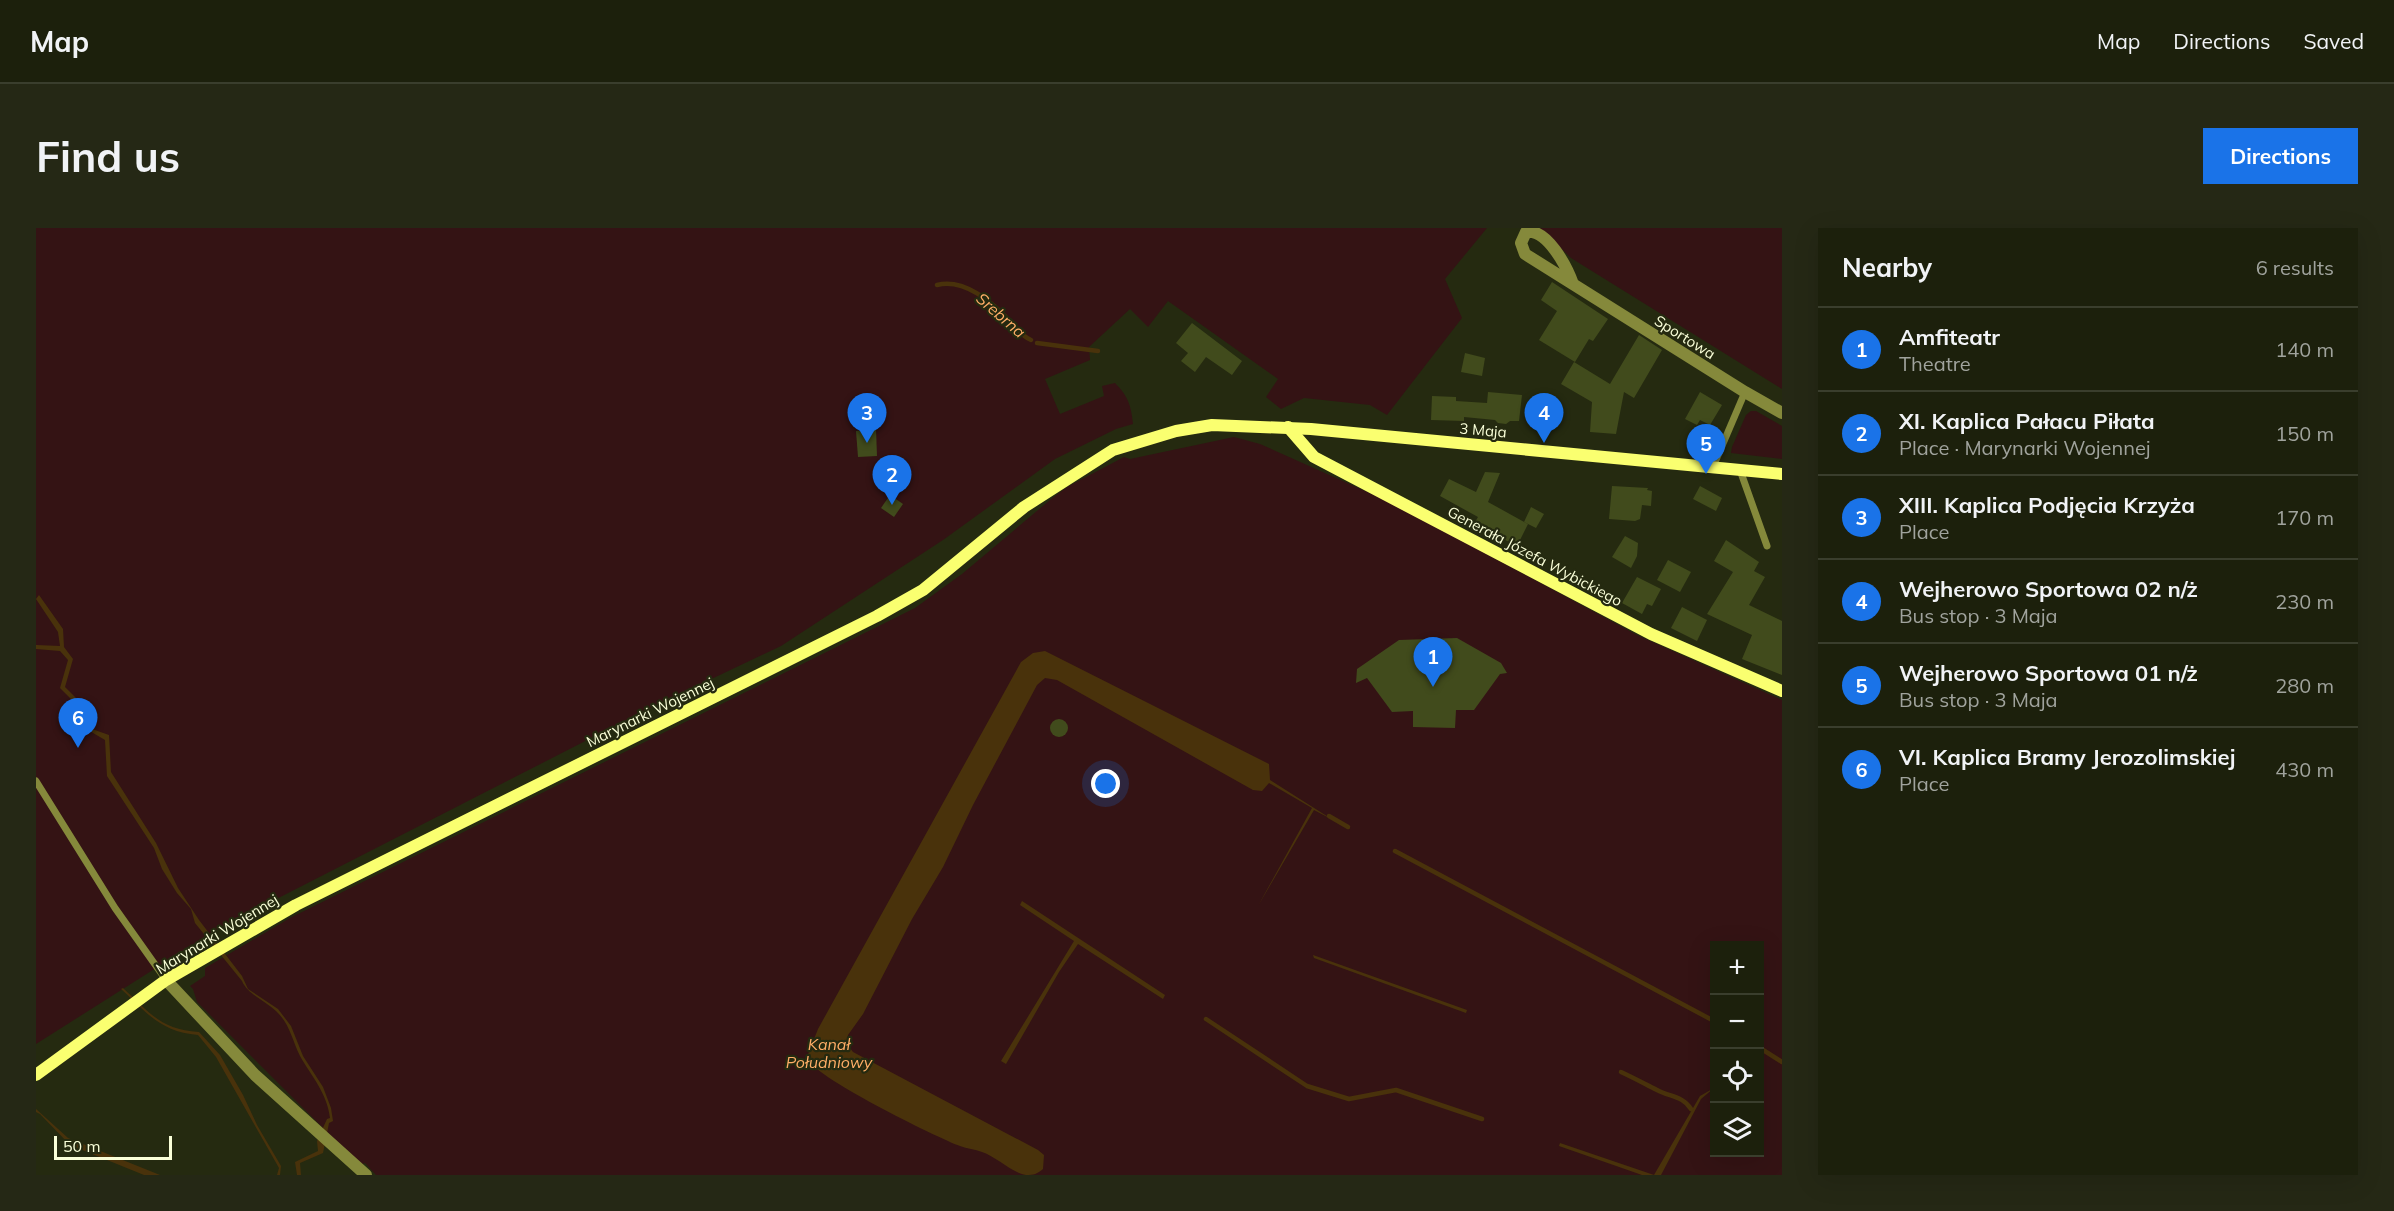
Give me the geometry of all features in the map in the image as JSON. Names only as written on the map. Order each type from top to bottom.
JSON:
[{"type":"main road","name":"Marynarki Wojennej","points":[[36,1075],[166,980],[296,905],[877,616],[923,590],[1024,507],[1113,450],[1176,431],[1212,424],[1288,427]]},
{"type":"main road","name":"3 Maja","points":[[1288,427],[1782,474]]},
{"type":"main road","name":"Generała Józefa Wybickiego","points":[[1288,427],[1314,457],[1651,634],[1782,691]]},
{"type":"street","name":"Sportowa","points":[[1573,284],[1558,255],[1542,237],[1532,231],[1526,232],[1521,243],[1525,254],[1745,392],[1782,413]]},
{"type":"street","points":[[166,980],[255,1075],[366,1175]]},
{"type":"lane","points":[[1713,467],[1745,392]]},
{"type":"lane","points":[[1740,470],[1767,546]]},
{"type":"lane","points":[[36,781],[115,908],[166,980]]},
{"type":"shaded area","points":[[36,228],[1487,228],[1445,279],[1462,318],[1387,415],[1370,405],[1304,398],[1281,409],[1266,397],[1278,379],[1168,301],[1148,327],[1130,309],[1089,347],[1090,360],[1045,379],[1060,414],[1104,396],[1102,386],[1115,383],[1128,401],[1133,424],[1116,429],[1055,459],[943,540],[781,646],[642,712],[216,930],[36,1044]]},
{"type":"shaded area","points":[[1540,228],[1782,228],[1782,389],[1571,258]]},
{"type":"shaded area","points":[[1751,411],[1756,411],[1782,426],[1782,459],[1731,453],[1746,415]]},
{"type":"shaded area","points":[[1234,437],[1260,444],[1392,503],[1637,635],[1782,700],[1782,1175],[376,1175],[365,1163],[360,1165],[197,1002],[190,986],[205,976],[205,968],[290,918],[915,608],[962,574],[1067,487],[1124,457],[1130,459]]},
{"type":"water","points":[[39,595],[63,629],[64,647],[73,659],[65,687],[85,707],[92,729],[109,735],[111,772],[156,843],[178,888],[199,920],[242,976],[248,989],[278,1009],[291,1026],[303,1056],[323,1087],[333,1121],[329,1123],[323,1153],[300,1163],[301,1175],[297,1175],[295,1162],[318,1151],[317,1141],[327,1119],[330,1118],[326,1101],[300,1056],[281,1016],[248,990],[195,923],[191,909],[177,893],[162,869],[154,848],[107,776],[105,740],[88,730],[80,708],[60,688],[68,660],[60,651],[36,649],[36,645],[60,646],[58,632],[36,599]]},
{"type":"water","name":"Kanał Południowy","points":[[1045,651],[1269,764],[1270,780],[1333,820],[1314,810],[1258,906],[1312,808],[1269,783],[1262,791],[1253,790],[1057,680],[1045,678],[1037,685],[943,867],[912,919],[863,1014],[848,1035],[846,1043],[853,1052],[1038,1150],[1044,1155],[1043,1169],[1035,1174],[1026,1175],[1015,1171],[988,1154],[947,1141],[850,1091],[813,1066],[807,1057],[818,1029],[1021,662],[1033,653]]},
{"type":"water","points":[[1022,901],[1165,995],[1163,999],[1078,944],[1059,972],[1006,1064],[1001,1061],[1074,941],[1020,905]]},
{"type":"water","points":[[1313,955],[1467,1010],[1466,1013],[1314,958]]},
{"type":"water","points":[[123,988],[148,1012],[165,1024],[186,1031],[199,1032],[220,1055],[281,1166],[280,1175],[277,1175],[279,1168],[216,1057],[198,1035],[174,1030],[155,1020],[121,989]]},
{"type":"water","points":[[1710,1090],[1701,1099],[1661,1175],[1654,1175],[1700,1096]]},
{"type":"water","points":[[36,1109],[68,1138],[160,1175],[144,1175],[70,1145],[36,1112]]},
{"type":"water","points":[[1560,1143],[1654,1175],[1642,1175],[1559,1146]]},
{"type":"building","points":[[1552,282],[1608,319],[1593,341],[1589,339],[1575,362],[1539,340],[1557,311],[1541,300]]},
{"type":"building","points":[[1192,323],[1242,361],[1232,375],[1206,357],[1195,372],[1181,361],[1188,353],[1176,343]]},
{"type":"building","points":[[1639,335],[1662,350],[1634,398],[1624,392],[1616,434],[1590,432],[1592,402],[1561,384],[1574,362],[1610,384]]},
{"type":"building","points":[[1465,353],[1485,358],[1482,376],[1461,372]]},
{"type":"building","points":[[1488,392],[1522,395],[1519,421],[1510,421],[1506,424],[1495,420],[1464,417],[1464,421],[1431,420],[1432,396],[1456,397],[1456,401],[1487,403]]},
{"type":"building","points":[[1700,392],[1722,405],[1710,425],[1700,420],[1697,425],[1685,419]]},
{"type":"building","points":[[876,429],[877,456],[858,457],[856,431]]},
{"type":"building","points":[[1485,472],[1500,473],[1488,502],[1528,524],[1517,546],[1474,524],[1478,517],[1440,496],[1449,479],[1476,492]]},
{"type":"building","points":[[1612,486],[1648,488],[1647,490],[1652,491],[1651,506],[1642,505],[1640,519],[1635,521],[1609,519]]},
{"type":"building","points":[[1700,486],[1722,498],[1716,511],[1693,499]]},
{"type":"building","points":[[890,495],[903,504],[894,517],[881,508]]},
{"type":"building","points":[[1531,507],[1544,514],[1536,528],[1524,522]]},
{"type":"building","points":[[1625,536],[1638,543],[1637,556],[1631,568],[1612,557]]},
{"type":"building","points":[[1726,540],[1759,562],[1754,571],[1765,577],[1749,605],[1782,621],[1782,675],[1742,659],[1752,635],[1707,614],[1733,572],[1714,561]]},
{"type":"building","points":[[1668,560],[1691,572],[1680,592],[1657,580]]},
{"type":"building","points":[[1637,577],[1661,589],[1652,606],[1647,604],[1642,614],[1622,603]]},
{"type":"building","points":[[1682,607],[1707,620],[1697,641],[1671,628]]},
{"type":"building","points":[[1457,638],[1501,663],[1507,673],[1500,674],[1474,710],[1456,710],[1455,728],[1413,727],[1413,711],[1392,712],[1367,678],[1356,683],[1357,669],[1399,640]]},
{"type":"building","points":[[1059,719],[1065,722],[1068,728],[1065,734],[1059,737],[1053,734],[1050,728],[1053,722]]},
{"type":"waterway","name":"Srebrna","points":[[937,285],[957,285],[977,293],[995,306],[1022,334],[1031,340]]},
{"type":"waterway","name":"Srebrna","points":[[1037,343],[1098,351]]},
{"type":"waterway","points":[[1329,816],[1348,827]]},
{"type":"waterway","points":[[1395,851],[1710,1019]]},
{"type":"waterway","points":[[1206,1019],[1307,1086],[1349,1099],[1396,1090],[1482,1119]]},
{"type":"waterway","points":[[1762,1049],[1782,1062]]},
{"type":"waterway","points":[[1621,1072],[1680,1099],[1691,1109]]},
{"type":"place","name":"XIII. Kaplica Podjęcia Krzyża","points":[[867,443]]},
{"type":"place","name":"Wejherowo Sportowa 02 n/ż","points":[[1544,443]]},
{"type":"place","name":"Wejherowo Sportowa 01 n/ż","points":[[1706,474]]},
{"type":"place","name":"XI. Kaplica Pałacu Piłata","points":[[892,505]]},
{"type":"place","name":"Amfiteatr","points":[[1433,687]]},
{"type":"place","name":"VI. Kaplica Bramy Jerozolimskiej","points":[[78,748]]}]
